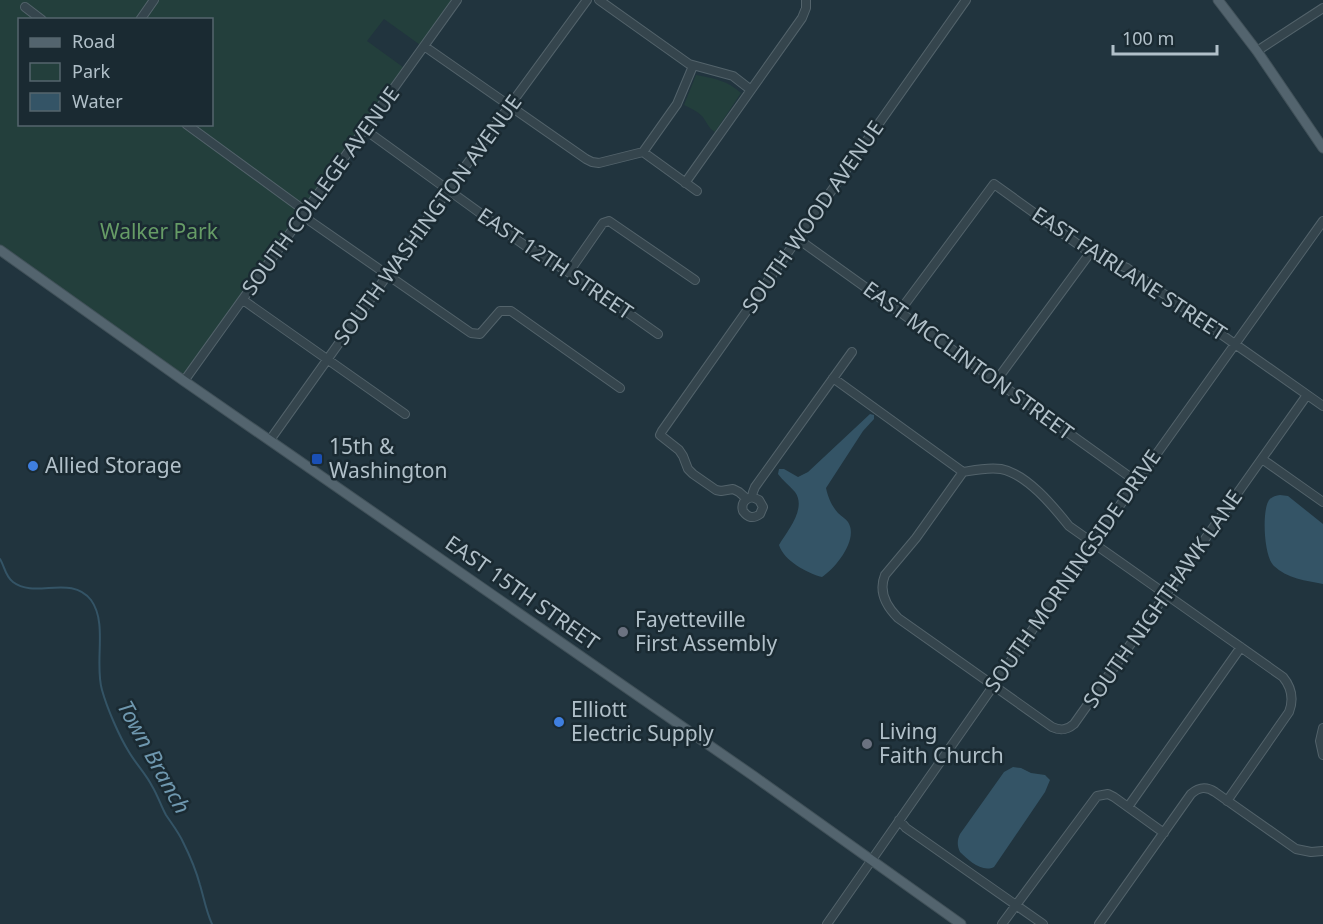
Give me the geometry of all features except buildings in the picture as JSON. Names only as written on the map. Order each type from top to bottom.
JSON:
[{"type":"main road","points":[[1218,0],[1319,135],[1323,148]]},
{"type":"main road","name":"EAST 15TH STREET","points":[[0,250],[184,381],[872,859],[961,924]]},
{"type":"street","points":[[141,18],[154,0]]},
{"type":"street","name":"SOUTH COLLEGE AVENUE","points":[[184,381],[457,0]]},
{"type":"street","name":"SOUTH WASHINGTON AVENUE","points":[[270,441],[448,190],[587,0]]},
{"type":"street","points":[[599,0],[689,64],[733,76],[752,90]]},
{"type":"street","points":[[686,183],[802,18],[806,0]]},
{"type":"street","name":"SOUTH WOOD AVENUE","points":[[833,378],[749,498],[733,489],[716,490],[693,474],[679,450],[660,435],[966,0]]},
{"type":"street","points":[[25,7],[39,18]]},
{"type":"street","points":[[1257,51],[1323,8]]},
{"type":"street","points":[[424,46],[586,159],[599,163],[643,152],[677,104],[693,66]]},
{"type":"street","points":[[189,126],[301,208],[310,220],[471,333],[480,334],[500,311],[511,311],[620,388]]},
{"type":"street","name":"EAST 12TH STREET","points":[[364,129],[527,247],[584,281],[658,334]]},
{"type":"street","points":[[643,152],[697,191]]},
{"type":"street","name":"EAST FAIRLANE STREET","points":[[900,312],[994,184],[1090,253],[1127,268],[1323,406]]},
{"type":"street","points":[[569,272],[603,223],[609,221],[695,280]]},
{"type":"street","name":"SOUTH MORNINGSIDE DRIVE","points":[[827,924],[992,685],[1323,221]]},
{"type":"street","name":"EAST MCCLINTON STREET","points":[[798,239],[1137,482]]},
{"type":"street","points":[[996,381],[1090,253]]},
{"type":"street","points":[[243,300],[405,414]]},
{"type":"street","points":[[852,352],[833,378],[963,472],[996,468],[1014,474],[1039,491],[1069,526],[1283,677],[1291,690],[1292,703],[1287,716],[1227,801]]},
{"type":"street","name":"SOUTH NIGHTHAWK LANE","points":[[992,685],[1058,730],[1069,728],[1074,724],[1307,395]]},
{"type":"street","points":[[1262,459],[1323,502]]},
{"type":"street","points":[[963,472],[916,538],[885,575],[882,583],[883,597],[898,618],[992,685]]},
{"type":"street","points":[[1128,807],[1241,647]]},
{"type":"street","points":[[1323,728],[1320,741],[1323,755]]},
{"type":"street","points":[[1099,924],[1196,789],[1202,787],[1209,788],[1296,849],[1311,852],[1323,851]]},
{"type":"street","points":[[1002,924],[1097,796],[1108,794],[1164,833]]},
{"type":"street","points":[[898,820],[1043,924]]},
{"type":"green space","name":"Walker Park","points":[[0,0],[457,0],[423,47],[384,19],[367,41],[407,70],[184,381],[0,250]]},
{"type":"green space","points":[[696,75],[720,81],[741,93],[715,132],[700,114],[684,105]]},
{"type":"water","points":[[870,414],[874,415],[874,419],[863,431],[826,488],[833,507],[848,522],[851,536],[839,560],[822,577],[791,561],[779,545],[795,520],[799,505],[795,492],[778,474],[779,469],[784,469],[798,477],[808,472]]},
{"type":"water","points":[[1280,495],[1288,496],[1323,524],[1323,584],[1291,576],[1279,570],[1271,561],[1265,535],[1266,508],[1270,499]]},
{"type":"water","points":[[1013,767],[1045,775],[1050,780],[1045,792],[994,867],[980,867],[960,852],[959,836],[1004,772]]},
{"type":"waterway","name":"Town Branch","points":[[0,559],[10,580],[22,587],[63,587],[83,592],[91,600],[99,620],[100,679],[107,705],[125,745],[150,782],[166,815],[186,847],[212,924]]},
{"type":"place","name":"15th & Washington","points":[[317,459]]},
{"type":"place","name":"Allied Storage","points":[[33,466]]},
{"type":"place","name":"Fayetteville First Assembly","points":[[623,632]]},
{"type":"place","name":"Elliott Electric Supply","points":[[559,722]]},
{"type":"place","name":"Living Faith Church","points":[[867,744]]}]
